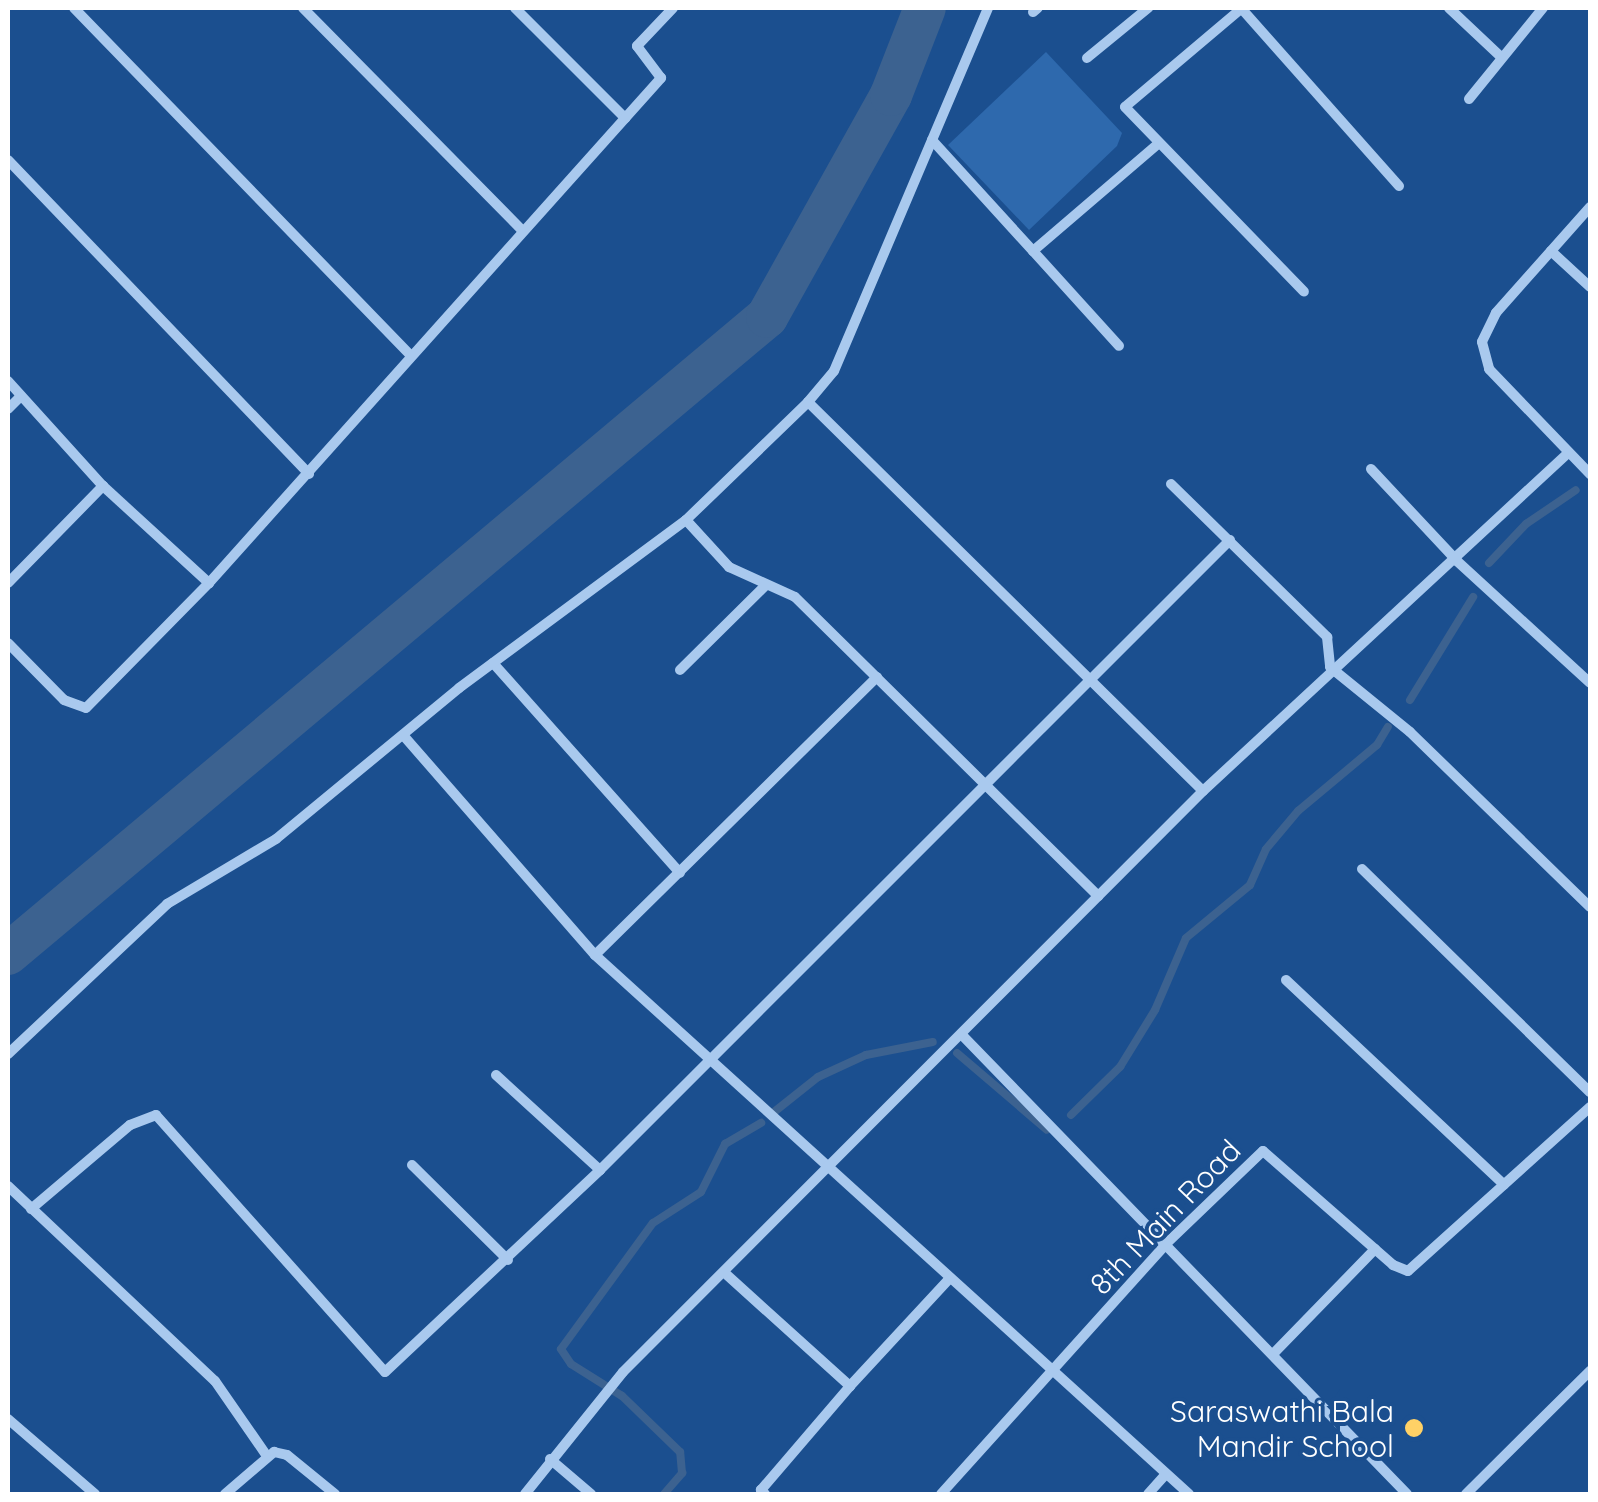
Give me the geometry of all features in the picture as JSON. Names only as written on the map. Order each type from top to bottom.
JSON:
[{"type":"street","points":[[74,8],[410,354]]},
{"type":"street","points":[[303,8],[522,230]]},
{"type":"street","points":[[516,8],[625,118]]},
{"type":"street","points":[[8,643],[64,700],[86,708],[309,474],[410,354],[661,78],[637,46],[673,8]]},
{"type":"street","points":[[8,1054],[166,904],[276,839],[493,663],[686,520],[808,402],[834,370],[988,8]]},
{"type":"street","points":[[1087,58],[1148,8]]},
{"type":"street","points":[[1304,292],[1125,107],[1242,8],[1400,186]]},
{"type":"street","points":[[1449,8],[1501,57]]},
{"type":"street","points":[[1469,99],[1544,8]]},
{"type":"street","points":[[932,140],[1119,346]]},
{"type":"street","points":[[1033,252],[1159,143]]},
{"type":"street","points":[[8,160],[309,474]]},
{"type":"street","points":[[1590,207],[1496,313],[1482,342],[1489,368],[1590,474]]},
{"type":"street","points":[[1552,251],[1590,288]]},
{"type":"street","points":[[8,381],[102,486],[209,583]]},
{"type":"street","points":[[8,409],[21,396]]},
{"type":"street","points":[[808,402],[1090,685],[1203,791]]},
{"type":"street","points":[[525,1494],[623,1372],[726,1275],[1203,791],[1330,667],[1457,560],[1568,453]]},
{"type":"street","points":[[1372,469],[1457,560],[1590,683]]},
{"type":"street","points":[[1171,484],[1327,637],[1330,667],[1410,732],[1590,907]]},
{"type":"street","points":[[8,583],[102,486]]},
{"type":"street","points":[[686,520],[730,567],[796,597],[1098,896]]},
{"type":"street","points":[[32,1209],[130,1125],[156,1115],[385,1372],[600,1170],[984,783],[1090,685],[1230,540]]},
{"type":"street","points":[[680,670],[766,586]]},
{"type":"street","points":[[493,663],[680,873]]},
{"type":"street","points":[[595,955],[877,678]]},
{"type":"street","points":[[403,735],[595,955],[1189,1494]]},
{"type":"street","points":[[1362,869],[1590,1092]]},
{"type":"street","points":[[1286,980],[1504,1184]]},
{"type":"street","points":[[962,1036],[1274,1353],[1406,1494]]},
{"type":"street","points":[[496,1075],[600,1170]]},
{"type":"street","name":"8th Main Road","points":[[941,1494],[1167,1243],[1263,1151],[1375,1249],[1408,1271],[1590,1107]]},
{"type":"street","points":[[412,1165],[508,1260]]},
{"type":"street","points":[[8,1186],[216,1382],[267,1456]]},
{"type":"street","points":[[1274,1353],[1375,1249]]},
{"type":"street","points":[[726,1275],[850,1386]]},
{"type":"street","points":[[765,1494],[761,1490],[948,1279]]},
{"type":"street","points":[[1466,1494],[1590,1371]]},
{"type":"street","points":[[8,1419],[95,1494]]},
{"type":"street","points":[[225,1494],[267,1456],[288,1455],[335,1494]]},
{"type":"street","points":[[550,1459],[592,1494]]},
{"type":"street","points":[[1148,1494],[1166,1474]]},
{"type":"shaded area","points":[[1046,52],[1122,133],[1117,146],[1029,230],[948,145]]},
{"type":"waterway","points":[[8,954],[767,317],[891,95],[925,8]]},
{"type":"waterway","points":[[1489,563],[1526,524],[1576,490]]},
{"type":"waterway","points":[[1410,700],[1473,597]]},
{"type":"waterway","points":[[1071,1115],[1120,1067],[1155,1010],[1186,938],[1250,885],[1266,849],[1298,811],[1377,745],[1388,727]]},
{"type":"waterway","points":[[774,1112],[818,1077],[866,1055],[933,1042]]},
{"type":"waterway","points":[[957,1053],[1047,1130]]},
{"type":"waterway","points":[[664,1494],[682,1473],[680,1452],[622,1396],[571,1364],[561,1349],[653,1223],[701,1192],[725,1144],[761,1123]]},
{"type":"place","name":"Saraswathi Bala Mandir School","points":[[1414,1428]]}]
